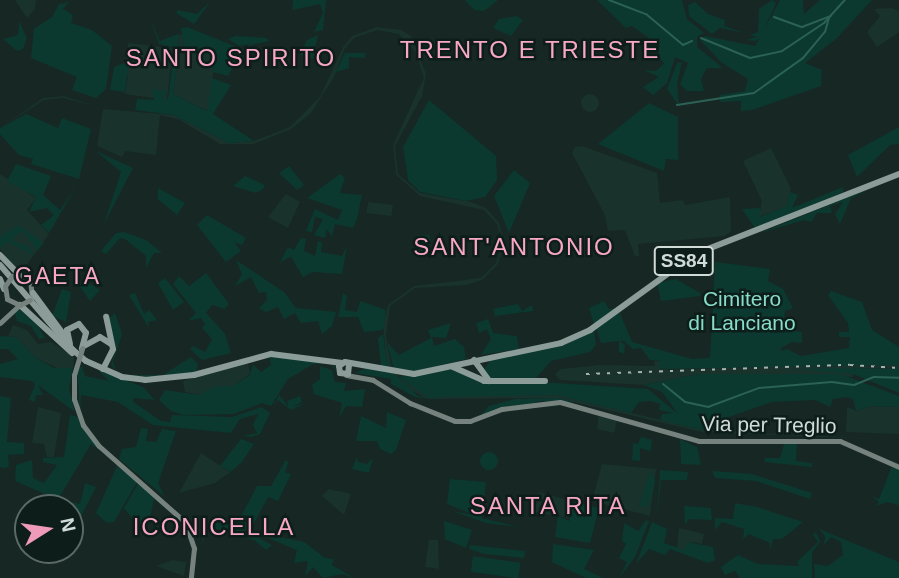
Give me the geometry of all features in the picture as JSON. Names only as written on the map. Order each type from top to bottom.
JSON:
[{"type":"main road","name":"SS84","points":[[0,265],[86,361],[111,373],[156,380],[208,373],[264,355],[324,360],[346,369],[363,367],[414,374],[561,344],[590,330],[695,254],[899,174]]},
{"type":"main road","points":[[0,255],[16,275],[30,279],[32,296],[71,346]]},
{"type":"main road","points":[[1,321],[7,299],[2,283],[16,275]]},
{"type":"main road","points":[[1,321],[32,296]]},
{"type":"main road","points":[[7,299],[19,304],[57,342],[86,361]]},
{"type":"main road","points":[[103,369],[111,355],[106,317]]},
{"type":"main road","points":[[71,346],[68,329],[82,325],[86,333],[74,375],[74,399],[83,425],[99,446],[173,507],[185,523],[194,548],[191,578]]},
{"type":"main road","points":[[82,348],[102,337],[111,344],[111,373]]},
{"type":"main road","points":[[481,367],[492,356]]},
{"type":"main road","points":[[474,360],[481,367],[482,376],[491,382]]},
{"type":"main road","points":[[472,374],[474,360]]},
{"type":"main road","points":[[448,367],[491,382],[530,382],[544,378]]},
{"type":"main road","name":"Via per Treglio","points":[[346,369],[358,379],[373,380],[410,403],[455,421],[471,421],[502,409],[560,402],[699,441],[840,441],[899,467]]},
{"type":"shaded area","points":[[15,0],[36,0],[35,9],[27,18]]},
{"type":"shaded area","points":[[891,8],[899,11],[899,32],[877,47],[867,32],[880,16],[874,9]]},
{"type":"shaded area","points":[[377,27],[401,30],[411,36],[426,74],[422,96],[395,146],[398,174],[420,193],[471,202],[486,208],[499,223],[504,242],[498,264],[482,280],[466,285],[415,288],[390,306],[386,336],[391,365],[400,379],[557,395],[702,430],[899,440],[702,432],[557,398],[428,399],[405,387],[391,371],[386,356],[383,324],[388,305],[414,286],[481,278],[496,263],[502,242],[497,224],[484,210],[420,196],[396,175],[393,145],[424,78],[415,51],[399,34],[377,30],[354,38],[345,48],[334,77],[311,113],[291,129],[254,144],[220,144],[180,120],[160,115],[156,155],[125,151],[122,157],[97,146],[103,109],[174,115],[229,143],[254,141],[290,127],[320,97],[343,47],[352,36]]},
{"type":"shaded area","points":[[178,34],[216,51],[208,111],[173,94],[177,68],[171,63],[167,100],[125,94],[128,75],[114,67],[125,63],[128,43],[179,49]]},
{"type":"shaded area","points":[[590,94],[596,97],[599,103],[596,109],[590,112],[584,109],[581,103],[584,97]]},
{"type":"shaded area","points":[[64,96],[97,107],[63,98],[44,100],[0,128],[43,98]]},
{"type":"shaded area","points":[[582,146],[657,173],[660,203],[683,200],[685,205],[730,197],[731,232],[724,236],[638,244],[639,256],[635,256],[625,230],[608,231],[605,215],[572,153],[575,147]]},
{"type":"shaded area","points":[[771,148],[791,189],[787,206],[759,217],[762,201],[743,161]]},
{"type":"shaded area","points":[[0,174],[36,198],[27,210],[49,234],[25,267],[14,266],[0,249]]},
{"type":"shaded area","points":[[286,194],[300,202],[288,228],[268,217]]},
{"type":"shaded area","points":[[368,202],[393,205],[391,216],[367,213]]},
{"type":"shaded area","points":[[13,325],[27,330],[38,344],[51,342],[74,357],[73,368],[61,370],[36,358],[16,337],[8,336]]},
{"type":"shaded area","points":[[655,360],[660,361],[660,368],[669,370],[855,363],[899,365],[899,369],[853,368],[853,377],[699,374],[644,385],[560,380],[555,374],[561,369],[600,365],[654,366]]},
{"type":"shaded area","points":[[248,362],[250,374],[233,386],[199,395],[185,392],[183,381]]},
{"type":"shaded area","points":[[871,406],[899,407],[899,434],[846,432],[847,407],[857,411]]},
{"type":"shaded area","points":[[38,407],[61,413],[54,457],[47,457],[44,444],[32,443]]},
{"type":"shaded area","points":[[599,411],[618,417],[614,433],[597,429]]},
{"type":"shaded area","points":[[201,453],[230,472],[215,483],[179,493]]},
{"type":"shaded area","points":[[602,464],[656,469],[650,516],[592,501]]},
{"type":"shaded area","points":[[329,489],[351,494],[344,515],[322,496]]},
{"type":"shaded area","points":[[539,492],[571,501],[568,518],[534,512]]},
{"type":"shaded area","points":[[679,528],[704,534],[702,544],[693,542],[684,550],[677,548]]},
{"type":"shaded area","points":[[429,540],[438,540],[439,569],[425,567]]},
{"type":"shaded area","points":[[172,560],[186,562],[184,576],[156,566]]},
{"type":"green space","points":[[293,0],[326,0],[323,30],[314,32],[323,13],[320,4],[292,10]]},
{"type":"green space","points":[[465,0],[498,0],[484,11],[474,10]]},
{"type":"green space","points":[[597,0],[682,0],[687,19],[704,33],[697,37],[697,47],[723,68],[707,68],[701,79],[704,91],[687,91],[680,84],[688,63],[675,57],[667,83],[653,95],[643,87],[659,77],[644,70],[656,71],[664,64],[658,54],[660,46],[632,26],[626,28]]},
{"type":"green space","points":[[772,0],[776,3],[760,38],[755,41],[746,40],[757,37],[750,35],[758,32],[759,9]]},
{"type":"green space","points":[[780,0],[803,0],[804,14],[820,0],[872,0],[837,38],[805,63],[822,70],[821,86],[752,110],[741,111],[741,101],[720,102],[720,95],[745,91],[748,79],[722,63],[700,40],[705,36],[755,46]]},
{"type":"green space","points":[[211,1],[194,24],[176,13],[178,10],[197,14]]},
{"type":"green space","points":[[69,2],[63,9],[73,15],[71,23],[92,30],[112,46],[106,89],[96,98],[72,90],[77,77],[31,58],[34,29],[52,17],[59,4]]},
{"type":"green space","points":[[695,2],[708,14],[725,20],[724,26],[744,33],[720,28],[712,34],[689,16],[688,5]]},
{"type":"green space","points":[[517,16],[523,20],[511,36],[493,28],[499,19]]},
{"type":"green space","points":[[150,18],[160,41],[178,34],[179,49],[159,44]]},
{"type":"green space","points":[[19,21],[27,38],[23,49],[17,51],[3,39],[18,35]]},
{"type":"green space","points":[[187,27],[237,47],[238,57],[228,76],[213,72],[216,51],[184,47],[181,28]]},
{"type":"green space","points":[[318,35],[313,59],[300,55],[307,40]]},
{"type":"green space","points":[[235,36],[266,38],[270,41],[251,45],[247,52],[249,44],[239,46],[228,39]]},
{"type":"green space","points":[[131,45],[125,92],[110,90],[114,67],[125,63]]},
{"type":"green space","points":[[345,53],[365,53],[365,58],[349,57],[349,68],[336,72]]},
{"type":"green space","points":[[173,61],[177,67],[173,94],[207,111],[212,78],[231,85],[213,114],[254,141],[229,143],[174,115],[135,110],[137,99],[154,100],[152,89],[166,91],[163,99],[168,99]]},
{"type":"green space","points":[[682,62],[677,84],[679,106],[667,89],[677,63]]},
{"type":"green space","points":[[429,100],[496,156],[497,180],[485,197],[466,201],[420,192],[408,180],[403,147]]},
{"type":"green space","points":[[649,103],[678,117],[678,160],[666,159],[664,171],[598,144]]},
{"type":"green space","points":[[26,114],[58,128],[62,118],[91,129],[79,179],[31,164],[33,159],[19,155],[0,134],[0,128]]},
{"type":"green space","points":[[899,127],[899,144],[890,145],[857,177],[848,155]]},
{"type":"green space","points":[[96,151],[133,168],[104,224],[121,172]]},
{"type":"green space","points":[[16,164],[51,176],[43,195],[60,210],[77,185],[49,233],[41,225],[54,215],[47,208],[29,212],[36,197],[7,181]]},
{"type":"green space","points":[[289,166],[304,185],[297,190],[279,173]]},
{"type":"green space","points":[[514,170],[530,183],[509,233],[494,196]]},
{"type":"green space","points":[[340,174],[345,178],[340,193],[362,195],[353,228],[335,224],[332,237],[327,229],[325,238],[314,235],[323,219],[315,217],[312,232],[306,231],[315,209],[338,220],[342,210],[307,198]]},
{"type":"green space","points":[[245,176],[265,185],[263,189],[256,193],[233,186]]},
{"type":"green space","points":[[843,187],[843,192],[828,199],[755,228],[742,209],[760,208],[760,217],[787,206],[790,192],[798,195],[792,208]]},
{"type":"green space","points":[[874,187],[851,198],[840,224],[835,214],[843,202],[830,206],[832,213],[817,213],[811,222],[804,220],[757,234]]},
{"type":"green space","points":[[158,188],[185,203],[177,215],[158,199]]},
{"type":"green space","points":[[207,215],[246,238],[242,245],[234,242],[241,251],[226,262],[197,225]]},
{"type":"green space","points":[[18,225],[44,243],[37,251],[24,232],[15,235],[13,241],[29,247],[35,256],[8,242],[0,249],[0,237]]},
{"type":"green space","points":[[124,232],[146,240],[162,253],[154,253],[146,268],[146,256],[125,239],[120,238],[106,254],[101,251],[116,233]]},
{"type":"green space","points":[[418,235],[429,235],[431,241],[425,246],[424,256],[418,255],[420,244],[415,243]]},
{"type":"green space","points":[[301,238],[306,239],[304,251],[315,256],[318,241],[322,242],[321,252],[342,256],[347,246],[342,274],[313,272],[303,277],[291,257],[280,262],[288,247],[294,250]]},
{"type":"green space","points":[[236,260],[284,292],[296,308],[336,312],[332,326],[322,334],[318,321],[301,323],[295,313],[284,319],[278,307],[266,312],[259,308],[267,300],[266,292],[259,293],[251,277],[235,286],[242,274]]},
{"type":"green space","name":"Cimitero di Lanciano","points":[[715,262],[770,269],[768,281],[783,289],[793,308],[785,311],[783,330],[802,332],[802,343],[792,342],[781,348],[781,351],[787,349],[801,356],[849,348],[850,337],[839,337],[839,332],[849,332],[848,323],[828,295],[831,291],[862,302],[872,330],[899,347],[899,365],[666,369],[659,368],[659,360],[650,360],[641,348],[633,349],[624,341],[620,341],[625,345],[624,354],[619,352],[619,341],[601,343],[596,328],[619,311],[632,342],[692,359],[710,358]]},
{"type":"green space","points":[[206,273],[229,304],[225,309],[212,305],[206,313],[225,334],[231,353],[202,360],[190,349],[193,346],[205,352],[212,339],[202,328],[205,324],[201,318],[188,321],[196,313],[173,284],[179,276],[189,286]]},
{"type":"green space","points":[[165,278],[184,302],[173,310],[158,283]]},
{"type":"green space","points":[[676,279],[700,293],[700,296],[661,301],[657,283]]},
{"type":"green space","points":[[85,281],[100,290],[90,301],[78,284]]},
{"type":"green space","points":[[62,289],[71,292],[66,322],[52,316]]},
{"type":"green space","points":[[135,293],[144,314],[149,310],[157,320],[148,322],[149,328],[129,295]]},
{"type":"green space","points":[[343,293],[347,296],[345,310],[357,312],[360,301],[386,310],[383,330],[364,332],[358,317],[338,317]]},
{"type":"green space","points":[[604,301],[609,309],[615,309],[594,324],[589,308]]},
{"type":"green space","points":[[518,304],[522,311],[532,305],[533,311],[495,316],[493,309]]},
{"type":"green space","points":[[22,309],[35,321],[45,338],[39,339],[31,326],[17,321],[14,310]]},
{"type":"green space","points":[[115,313],[122,334],[113,362],[116,371],[111,365],[115,351],[107,320]]},
{"type":"green space","points":[[488,319],[493,333],[517,336],[519,349],[481,355],[491,339],[487,329],[479,333],[476,323]]},
{"type":"green space","points":[[451,323],[446,338],[432,337],[434,346],[455,339],[464,347],[466,359],[412,372],[394,370],[387,342],[399,355],[431,338],[428,330]]},
{"type":"green space","points":[[594,330],[596,345],[590,352],[551,361],[535,379],[490,379],[483,371],[491,359],[570,342]]},
{"type":"green space","points":[[383,334],[391,370],[381,368],[378,338]]},
{"type":"green space","points":[[0,336],[16,337],[36,358],[54,368],[73,368],[69,388],[75,412],[38,385],[43,395],[36,395],[35,402],[29,400],[35,384],[32,381],[0,377],[0,364],[18,359],[8,349],[0,349]]},
{"type":"green space","points":[[269,356],[330,363],[336,371],[329,363],[313,364],[288,379],[271,406],[262,403],[234,414],[184,415],[171,411],[159,400],[165,390],[199,395],[216,386],[233,386],[250,375],[253,364],[261,372],[271,365]]},
{"type":"green space","points":[[191,357],[198,364],[196,372],[145,378],[128,375],[163,375]]},
{"type":"green space","points":[[320,366],[332,370],[335,382],[346,383],[344,391],[365,389],[362,407],[346,406],[339,418],[342,403],[314,394],[312,385],[320,379]]},
{"type":"green space","points":[[77,367],[82,367],[85,376],[109,381],[98,370],[143,387],[155,400],[134,398],[133,402],[161,421],[170,422],[172,415],[232,417],[262,407],[270,413],[260,434],[252,437],[243,436],[257,433],[253,425],[258,414],[240,419],[231,433],[153,425],[118,402],[81,395],[80,414]]},
{"type":"green space","points":[[366,368],[393,373],[418,396],[445,400],[415,397],[391,384],[391,379],[355,373]]},
{"type":"green space","points":[[458,368],[476,378],[648,389],[678,414],[662,392],[644,385],[699,374],[840,374],[899,396],[899,407],[871,406],[856,411],[853,399],[846,397],[833,399],[830,407],[815,400],[772,402],[726,418],[729,426],[702,430],[660,420],[662,414],[673,413],[659,410],[660,404],[650,401],[639,402],[631,413],[557,395],[428,397],[398,377]]},
{"type":"green space","points":[[792,369],[899,369],[899,393],[853,374]]},
{"type":"green space","points":[[279,395],[288,406],[287,401],[300,396],[302,402],[292,407],[306,403],[291,410],[278,400],[273,407]]},
{"type":"green space","points":[[0,396],[11,398],[7,442],[24,443],[24,454],[8,455],[9,467],[4,468],[0,467]]},
{"type":"green space","points":[[557,398],[576,402],[542,401],[481,415],[489,406],[515,399]]},
{"type":"green space","points":[[387,412],[406,420],[396,450],[391,454],[380,449],[377,441],[356,441],[361,416],[386,428]]},
{"type":"green space","points":[[70,415],[77,417],[102,452],[91,444],[61,494],[45,494],[15,481],[16,465],[32,460],[33,478],[44,483],[57,465],[43,462],[43,458],[64,457]]},
{"type":"green space","points":[[141,428],[148,429],[146,441],[156,442],[162,429],[176,431],[158,483],[165,497],[119,459],[122,449],[136,447]]},
{"type":"green space","points":[[641,437],[652,440],[651,451],[640,448],[640,461],[632,460],[633,443],[638,444]]},
{"type":"green space","points":[[241,439],[254,444],[242,462],[226,476],[230,471],[220,466]]},
{"type":"green space","points":[[680,439],[697,447],[701,465],[681,464]]},
{"type":"green space","points":[[785,441],[797,441],[796,461],[812,463],[812,467],[764,462],[765,458],[780,458]]},
{"type":"green space","points":[[489,452],[495,455],[498,461],[495,467],[489,470],[483,467],[480,461],[483,455]]},
{"type":"green space","points":[[106,457],[137,482],[114,522],[107,523],[96,513],[117,466]]},
{"type":"green space","points":[[357,457],[358,462],[367,464],[373,458],[369,473],[352,469]]},
{"type":"green space","points":[[285,461],[289,461],[285,472],[291,474],[278,501],[268,497],[250,531],[304,542],[325,558],[334,559],[332,565],[354,578],[342,574],[323,578],[313,567],[305,576],[308,561],[294,563],[297,550],[268,538],[259,538],[272,545],[266,550],[254,540],[206,526],[202,545],[202,520],[236,526],[257,486],[271,486]]},
{"type":"green space","points":[[892,466],[899,469],[899,505],[887,502],[876,506],[879,502],[872,496],[879,499]]},
{"type":"green space","points":[[651,470],[655,481],[649,513],[649,493],[646,506],[639,506]]},
{"type":"green space","points":[[660,470],[688,472],[687,480],[661,480],[657,518]]},
{"type":"green space","points":[[712,471],[752,474],[812,493],[810,499],[756,481],[715,478]]},
{"type":"green space","points":[[450,479],[486,482],[482,518],[518,527],[486,523],[452,511],[474,515],[447,504]]},
{"type":"green space","points":[[139,482],[167,505],[166,509],[154,499],[149,522],[139,527],[124,508]]},
{"type":"green space","points":[[85,483],[96,487],[84,510],[84,494]]},
{"type":"green space","points":[[574,502],[599,508],[590,543],[555,537],[558,516],[569,521]]},
{"type":"green space","points":[[735,503],[803,522],[782,539],[773,539],[770,551],[770,543],[749,534],[743,539],[744,529],[722,522],[715,530],[715,518],[733,519]]},
{"type":"green space","points":[[684,506],[711,508],[712,520],[689,519],[685,525]]},
{"type":"green space","points":[[646,520],[649,521],[635,557],[619,578],[627,562],[619,558],[626,544],[622,541],[624,523],[638,531]]},
{"type":"green space","points":[[444,521],[472,530],[466,548],[445,539]]},
{"type":"green space","points":[[652,522],[667,529],[664,543],[684,550],[687,542],[713,547],[715,560],[708,563],[670,549],[665,555],[649,549],[636,564]]},
{"type":"green space","points":[[819,529],[899,562],[899,578],[815,578],[814,564],[828,566],[843,555],[841,542],[831,537],[824,545],[825,536]]},
{"type":"green space","points":[[816,532],[820,542],[812,552],[812,578],[740,578],[735,571],[725,575],[721,567],[738,555],[758,564],[799,566],[797,562],[818,542],[813,535]]},
{"type":"green space","points":[[553,544],[594,550],[584,569],[603,578],[586,578],[552,562]]},
{"type":"green space","points":[[470,545],[525,551],[524,558],[484,554],[469,549]]},
{"type":"green space","points":[[473,556],[521,563],[518,578],[471,572]]},
{"type":"waterway","points":[[609,0],[646,14],[683,45],[692,41]]},
{"type":"waterway","points":[[701,38],[750,58],[782,51],[824,23],[845,0]]},
{"type":"waterway","points":[[774,17],[802,27],[831,16]]},
{"type":"waterway","points":[[677,105],[754,93],[803,58],[825,32],[829,18]]},
{"type":"waterway","points":[[663,384],[685,402],[708,407],[759,388],[832,382],[854,385],[874,377],[899,378]]},
{"type":"railway","points":[[586,374],[850,365],[899,368]]},
{"type":"district","name":"TRENTO E TRIESTE","points":[[530,50]]},
{"type":"district","name":"SANTO SPIRITO","points":[[231,58]]},
{"type":"district","name":"SANT'ANTONIO","points":[[514,247]]},
{"type":"district","name":"GAETA","points":[[58,276]]},
{"type":"district","name":"SANTA RITA","points":[[548,506]]},
{"type":"district","name":"ICONICELLA","points":[[214,527]]}]
